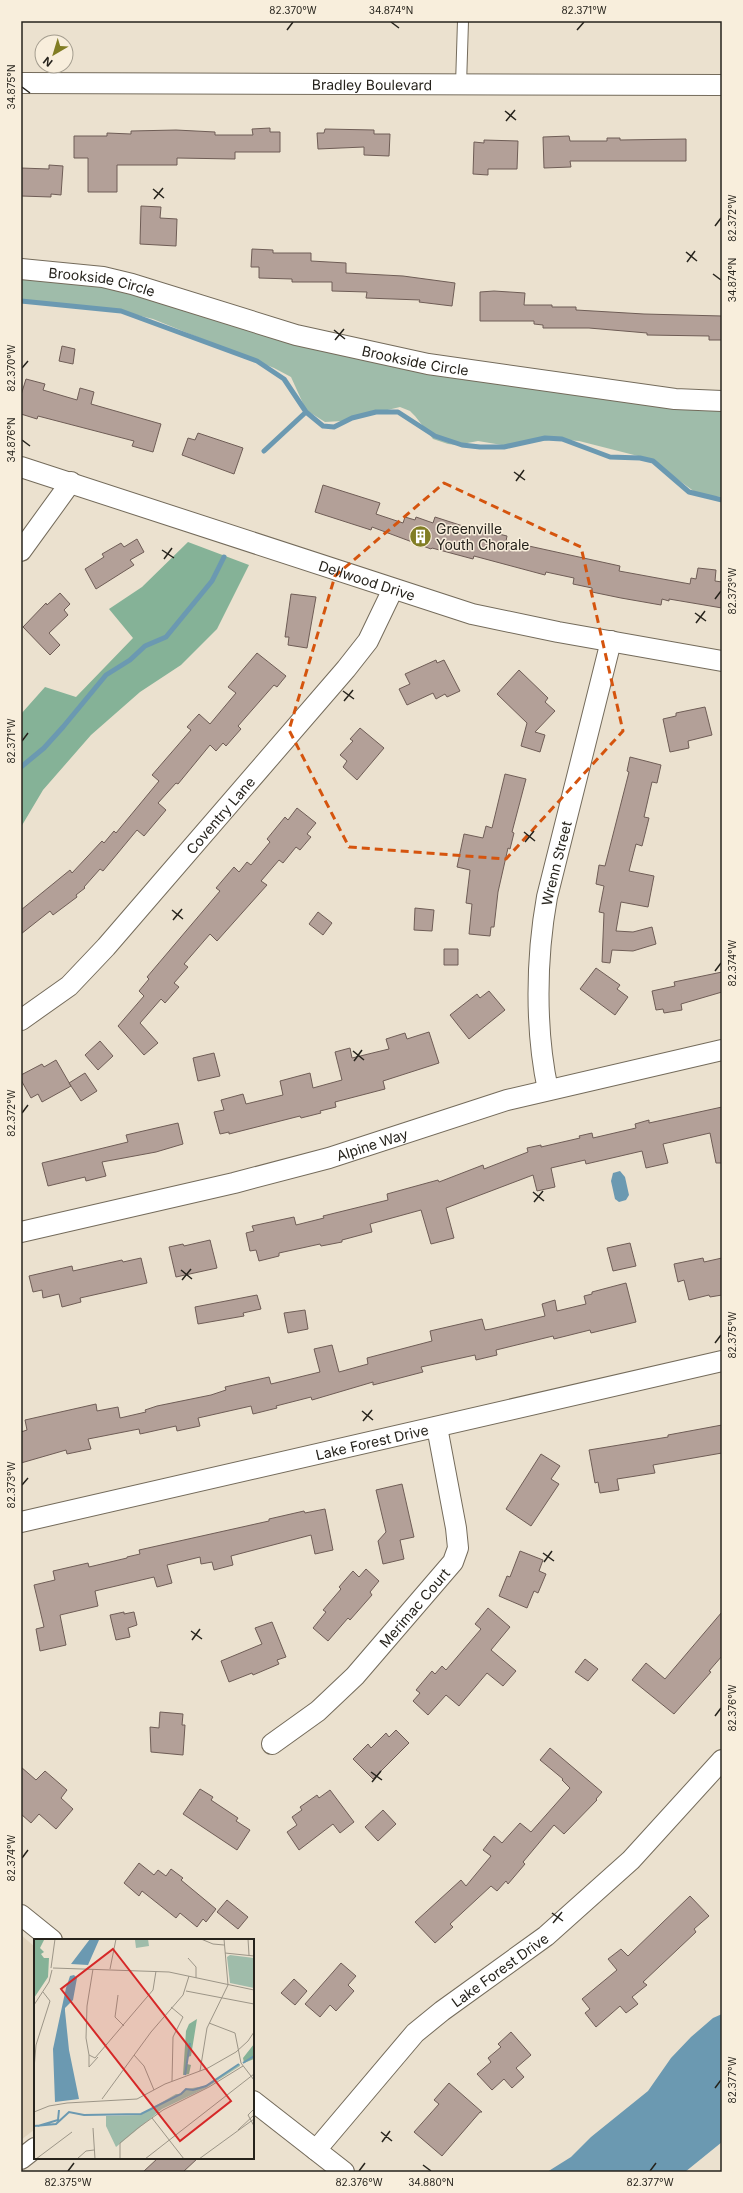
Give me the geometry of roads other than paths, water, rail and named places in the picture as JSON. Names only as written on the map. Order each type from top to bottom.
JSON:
[{"type":"street","name":"Bradley Boulevard","points":[[21,83],[722,85]]},
{"type":"street","name":"Brookside Circle","points":[[21,269],[111,279],[289,333],[428,364],[675,399],[722,401]]},
{"type":"street","name":"Dellwood Drive","points":[[21,467],[71,482],[472,614],[558,632],[722,661]]},
{"type":"street","points":[[21,551],[71,482]]},
{"type":"street","name":"Coventry Lane","points":[[21,1020],[69,986],[106,947],[346,669],[368,641],[393,589]]},
{"type":"street","name":"Wrenn Street","points":[[548,1090],[542,1064],[540,1005],[542,924],[551,881],[611,641]]},
{"type":"street","name":"Alpine Way","points":[[21,1232],[234,1183],[329,1158],[467,1112],[548,1090],[722,1050]]},
{"type":"street","name":"Lake Forest Drive","points":[[21,1522],[722,1360]]},
{"type":"street","name":"Merimac Court","points":[[272,1744],[318,1710],[355,1676],[453,1562],[458,1548],[456,1528],[437,1427]]},
{"type":"street","name":"Lake Forest Drive","points":[[316,2150],[415,2033],[558,1926],[631,1860],[722,1760]]},
{"type":"street","points":[[21,1915],[51,1939]]},
{"type":"street","points":[[254,2102],[344,2172]]},
{"type":"street","points":[[21,2160],[34,2149]]},
{"type":"lane","points":[[461,84],[463,21]]},
{"type":"water","points":[[620,1171],[625,1177],[629,1195],[626,1200],[619,1202],[615,1199],[611,1181],[613,1173]]},
{"type":"water","points":[[722,2014],[722,2142],[685,2172],[547,2172],[571,2157],[591,2137],[648,2091],[671,2058],[691,2037],[713,2018]]},
{"type":"waterway","points":[[21,301],[121,311],[257,361],[284,379],[306,412],[323,426],[334,427],[352,418],[376,412],[398,412],[435,436],[462,445],[504,447],[545,438],[562,439],[610,457],[640,458],[653,461],[689,492],[722,500]]},
{"type":"waterway","points":[[264,451],[306,412]]},
{"type":"waterway","points":[[21,767],[44,748],[106,675],[130,660],[145,646],[166,637],[212,581],[224,557]]},
{"type":"place","name":"Greenville Youth Chorale","points":[[421,536]]}]
